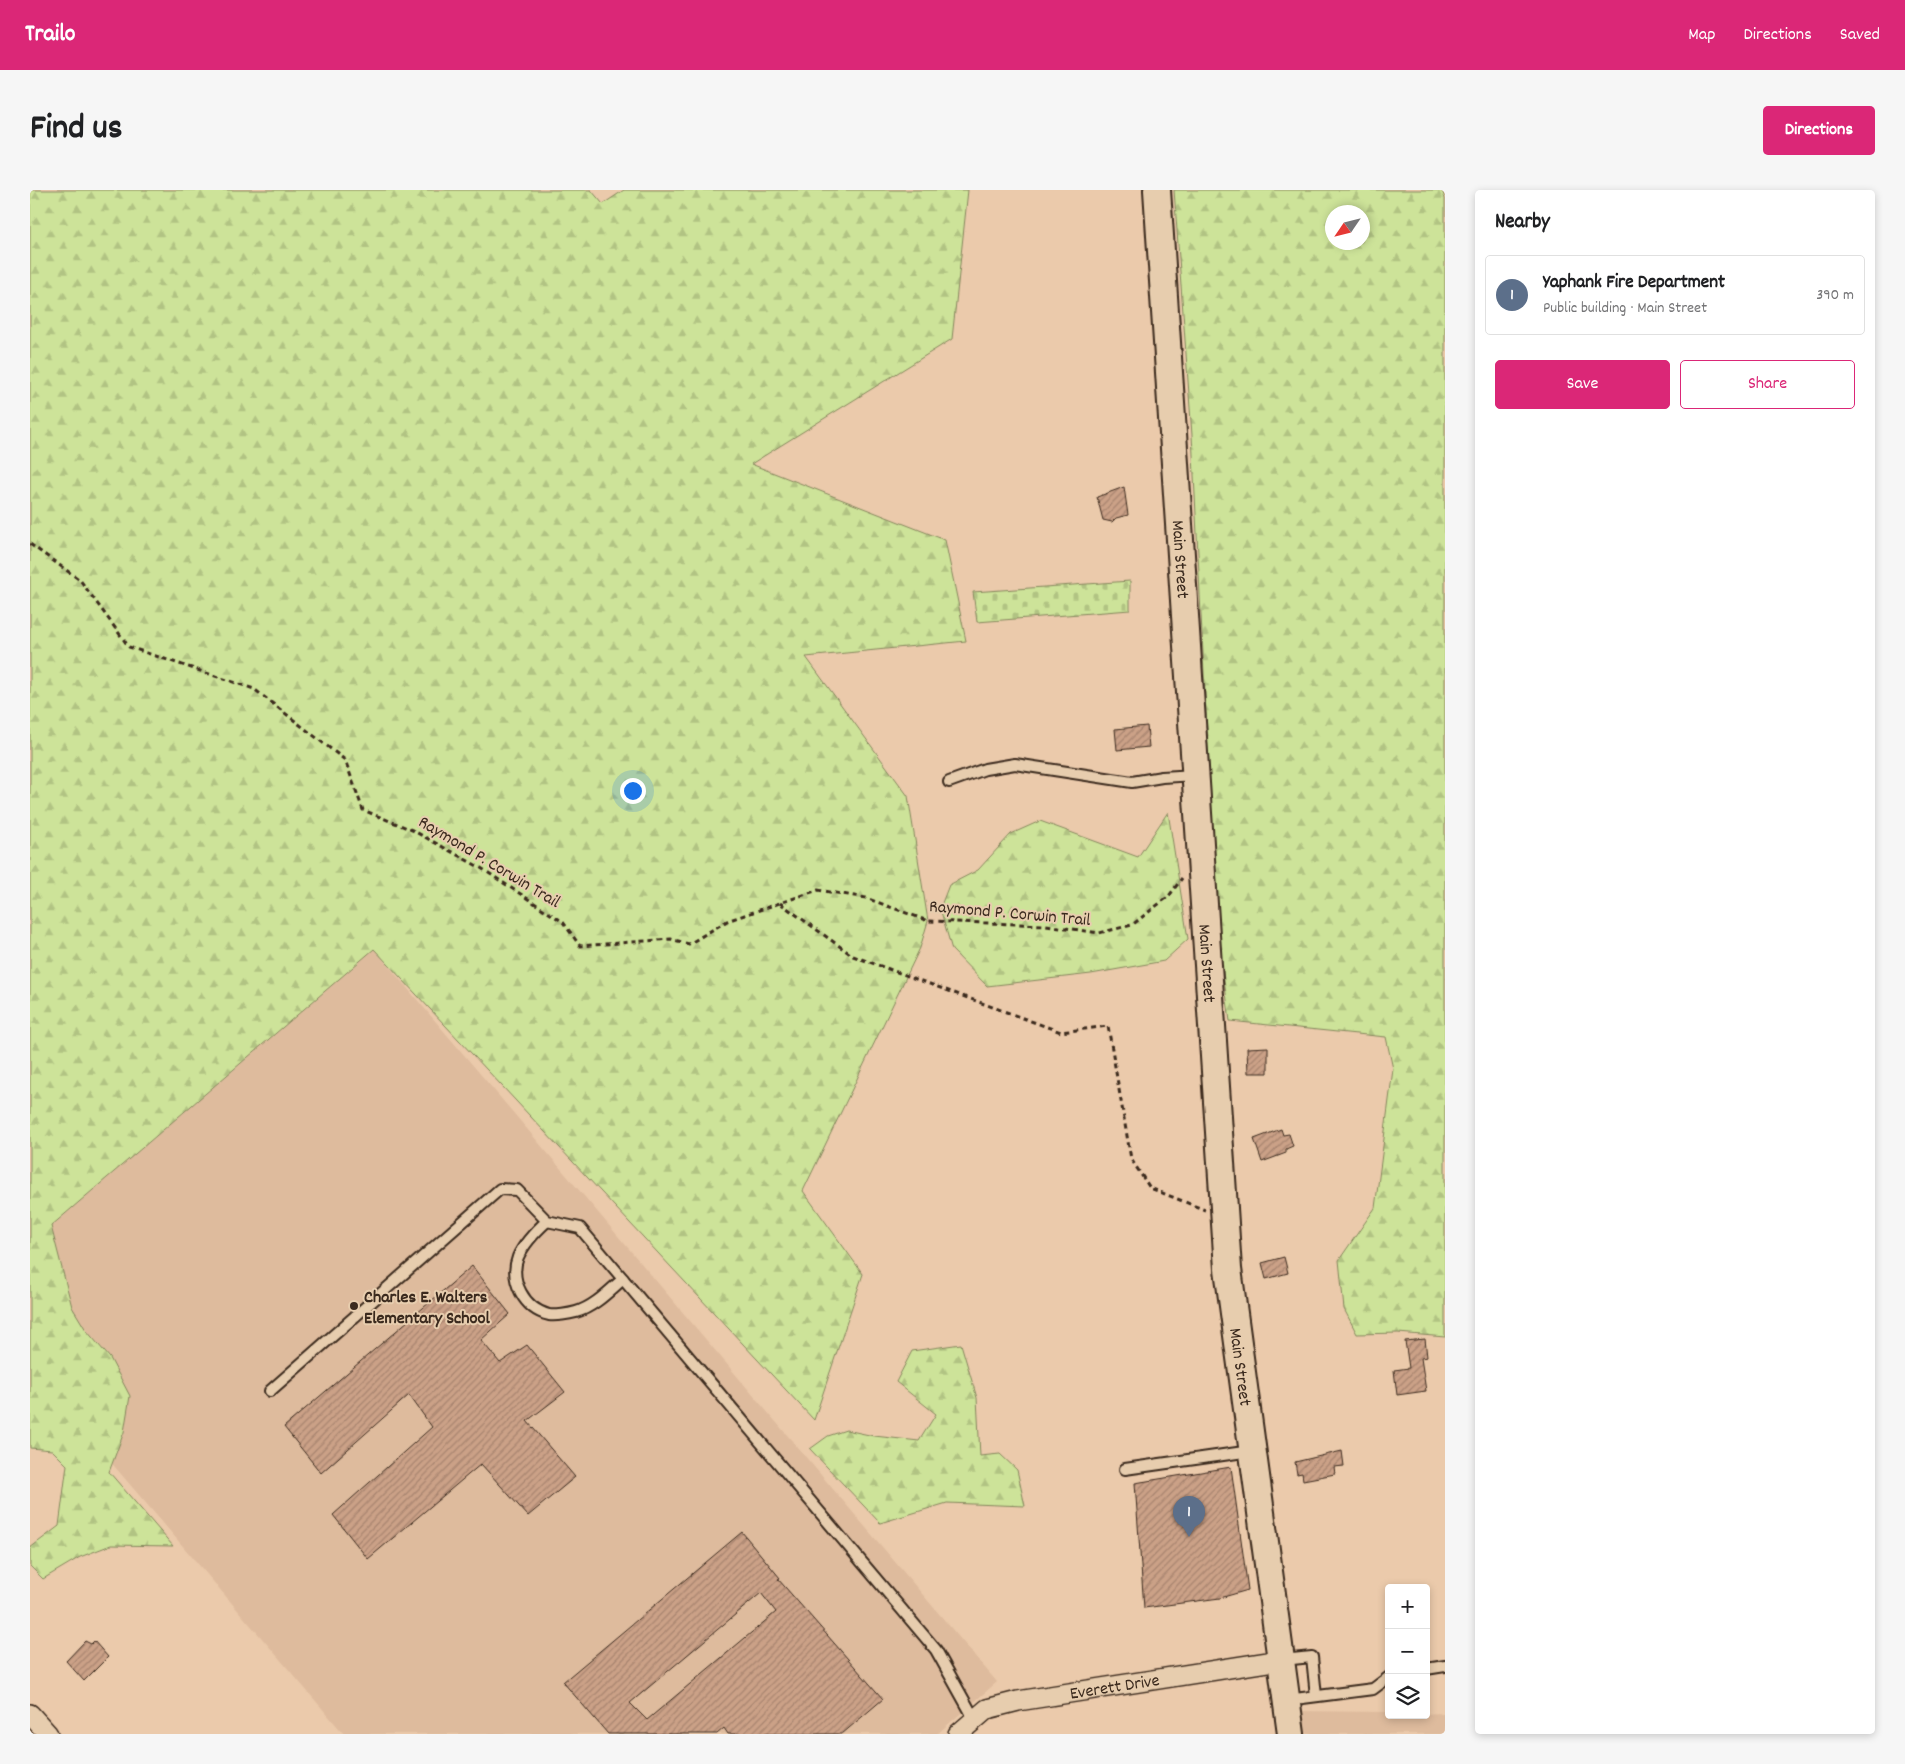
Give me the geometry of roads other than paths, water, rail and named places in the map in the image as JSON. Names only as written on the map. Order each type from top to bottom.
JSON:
[{"type":"main road","name":"Main Street","points":[[1157,190],[1223,1212],[1233,1316],[1291,1734]]},
{"type":"street","name":"Everett Drive","points":[[958,1734],[987,1709],[1018,1702],[1280,1660]]},
{"type":"street","points":[[30,1714],[48,1734]]},
{"type":"lane","points":[[949,782],[985,769],[1015,764],[1132,782],[1162,776],[1196,775]]},
{"type":"lane","points":[[270,1391],[500,1190],[517,1190],[547,1221],[580,1228],[936,1650],[974,1720]]},
{"type":"lane","points":[[547,1221],[533,1234],[518,1257],[515,1270],[518,1290],[532,1306],[549,1315],[576,1312],[589,1306],[623,1279]]},
{"type":"lane","points":[[1126,1469],[1251,1451]]},
{"type":"lane","points":[[1280,1660],[1312,1657],[1316,1696]]},
{"type":"lane","points":[[1430,1668],[1445,1666]]},
{"type":"lane","points":[[1286,1700],[1373,1689],[1385,1680]]},
{"type":"place","name":"Charles E. Walters Elementary School","points":[[354,1306]]},
{"type":"place","name":"Yaphank Fire Department","points":[[1189,1537]]}]
